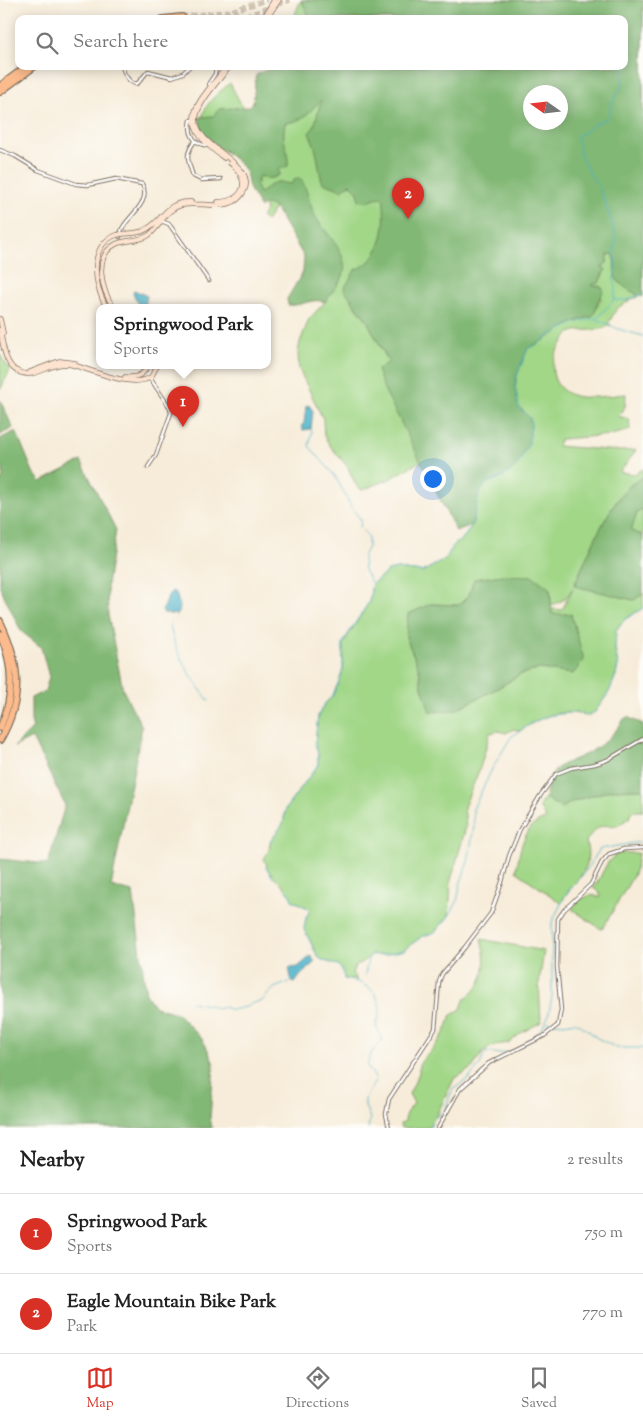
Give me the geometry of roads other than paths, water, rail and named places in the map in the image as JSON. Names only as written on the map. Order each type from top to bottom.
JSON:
[{"type":"highway","points":[[0,86],[22,70]]},
{"type":"highway","points":[[0,92],[30,70]]},
{"type":"highway","points":[[0,621],[12,647],[17,682],[12,712],[0,740]]},
{"type":"highway","points":[[0,634],[9,660],[11,685],[8,708],[0,728]]},
{"type":"main road","points":[[267,15],[276,1]]},
{"type":"main road","points":[[112,304],[106,294],[102,279],[102,264],[104,257],[114,246],[148,236],[167,209],[176,204],[187,202],[223,202],[232,200],[239,194],[243,182],[240,172],[208,146],[198,134],[195,120],[212,88],[225,70]]},
{"type":"main road","points":[[105,304],[97,282],[97,256],[104,241],[119,235],[144,231],[181,205],[233,202],[245,190],[246,179],[242,170],[205,140],[195,120]]},
{"type":"main road","points":[[0,319],[10,359],[13,365],[20,370],[31,371],[61,360],[96,368]]},
{"type":"main road","points":[[0,330],[9,364],[22,374],[36,373],[54,364],[65,363],[103,374],[134,381],[143,381],[150,378],[156,369]]},
{"type":"main road","points":[[98,369],[131,378],[140,376],[145,371],[150,378]]},
{"type":"main road","points":[[140,376],[150,378]]},
{"type":"street","points":[[123,70],[126,77],[135,84],[148,71],[170,77],[180,74],[185,70]]},
{"type":"street","points":[[212,88],[209,83],[216,70]]},
{"type":"street","points":[[195,120],[191,120],[190,124],[195,141],[200,145],[208,146]]},
{"type":"street","points":[[195,141],[187,154],[192,176],[201,180],[221,179]]},
{"type":"street","points":[[0,150],[11,154],[38,170],[76,184],[88,185],[116,180],[142,184],[144,189],[142,201],[135,213],[120,230],[119,235]]},
{"type":"street","points":[[160,220],[168,224],[209,282]]},
{"type":"street","points":[[148,467],[156,455],[171,413],[170,408],[150,378]]},
{"type":"street","points":[[388,1128],[386,1114],[389,1099],[435,1029],[439,982],[442,974],[491,913],[512,847],[520,829],[540,796],[556,774],[571,768],[607,760],[643,739]]},
{"type":"street","points":[[438,1128],[456,1094],[486,1066],[544,1036],[558,1025],[561,1010],[557,967],[557,924],[560,915],[592,884],[602,862],[609,854],[624,849],[643,848]]},
{"type":"water","points":[[134,290],[147,296],[146,304],[138,304],[133,293]]},
{"type":"water","points":[[309,405],[313,411],[311,429],[303,430],[301,426],[304,423],[306,406]]},
{"type":"water","points":[[172,591],[176,593],[180,607],[177,615],[163,613],[162,610]]},
{"type":"water","points":[[311,956],[315,962],[295,983],[292,982],[289,968],[298,967]]},
{"type":"waterway","points":[[628,40],[629,36]]},
{"type":"waterway","points":[[372,584],[388,571],[397,569],[422,572],[446,559],[452,547],[465,536],[472,525],[479,494],[486,483],[502,478],[517,466],[529,443],[530,418],[519,408],[515,386],[517,375],[528,348],[537,345],[547,337],[574,323],[597,318],[614,300],[616,288],[614,279],[616,264],[614,250],[616,241],[613,225],[600,189],[580,154],[577,136],[606,119],[610,113],[612,101],[622,87],[624,70]]},
{"type":"waterway","points":[[615,300],[628,300],[643,294]]},
{"type":"waterway","points":[[597,319],[618,329],[643,336]]},
{"type":"waterway","points":[[270,842],[283,824],[286,808],[318,765],[315,743],[318,716],[325,703],[332,697],[340,679],[343,669],[343,644],[369,602],[372,584],[364,570],[363,556],[368,547],[368,536],[360,528],[361,520],[352,508],[335,476],[309,446],[311,429]]},
{"type":"waterway","points":[[365,976],[368,958],[372,955],[383,955],[404,950],[421,937],[435,932],[449,916],[457,902],[460,885],[468,861],[474,827],[473,809],[493,767],[511,737],[532,723],[547,716],[575,712],[588,716],[595,712],[609,692],[616,675],[618,665],[615,649],[616,630],[624,620],[643,608]]},
{"type":"waterway","points":[[170,623],[179,654],[196,684],[209,701]]},
{"type":"waterway","points":[[520,1047],[542,1028],[548,1017],[552,997],[552,922],[566,894],[585,872],[600,849],[640,842]]},
{"type":"waterway","points":[[266,867],[273,878]]},
{"type":"waterway","points":[[285,888],[292,900],[310,910],[304,929],[318,957],[338,965],[343,972],[344,979],[368,987],[373,991],[379,1003],[380,1012],[376,1026],[383,1041],[372,1052],[367,1066],[376,1079],[365,1099],[365,1106],[370,1118],[368,1128]]},
{"type":"waterway","points":[[191,1002],[218,1009],[224,1007],[231,1010],[246,1007],[262,1001],[274,988],[292,979]]},
{"type":"waterway","points":[[547,1022],[564,1024],[575,1022],[597,1038],[617,1048],[643,1048]]},
{"type":"waterway","points":[[430,1128],[433,1119],[445,1110],[452,1090],[468,1079],[480,1065],[486,1052],[501,1054],[512,1051]]},
{"type":"tunnel","points":[[198,15],[231,11],[267,0]]},
{"type":"tunnel","points":[[249,15],[290,0]]},
{"type":"place","name":"Eagle Mountain Bike Park","points":[[408,219]]},
{"type":"place","name":"Springwood Park","points":[[183,427]]}]
